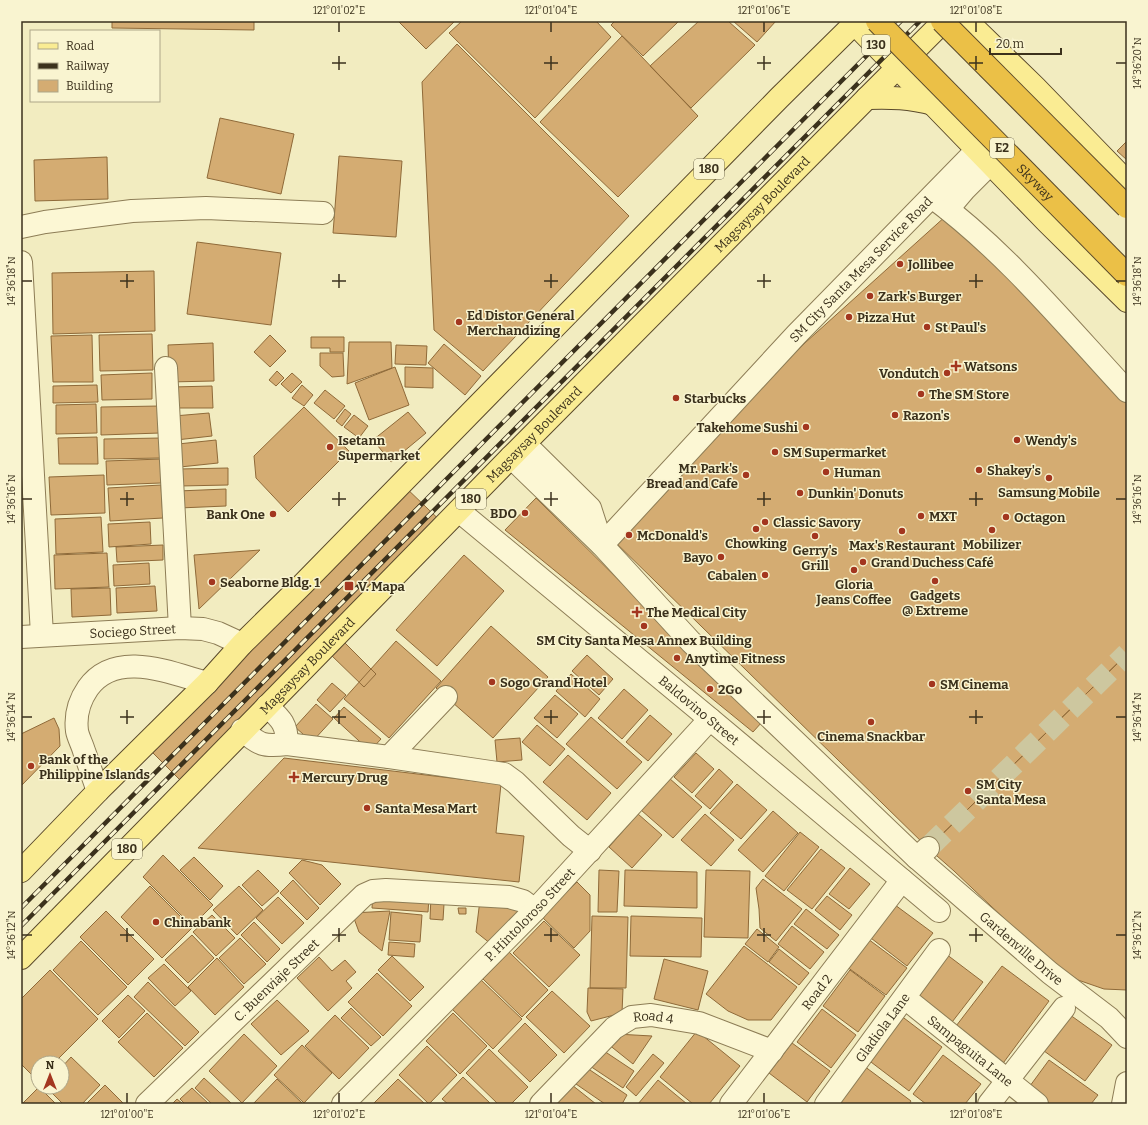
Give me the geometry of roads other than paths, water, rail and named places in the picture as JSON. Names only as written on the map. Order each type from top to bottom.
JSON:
[{"type":"highway","name":"Skyway","points":[[877,21],[1127,276]]},
{"type":"highway","points":[[943,21],[1127,207]]},
{"type":"main road","name":"180","points":[[904,74],[943,21]]},
{"type":"main road","name":"180","points":[[21,871],[98,791],[207,683],[242,644],[303,584],[854,22]]},
{"type":"main road","name":"130","points":[[854,22],[904,74]]},
{"type":"main road","points":[[1127,182],[1035,87],[971,25],[960,25],[941,34],[904,74],[1127,301]]},
{"type":"main road","name":"Magsaysay Boulevard","points":[[21,958],[242,730],[866,98],[904,74]]},
{"type":"main road","points":[[866,98],[889,97],[912,99],[934,104]]},
{"type":"street","points":[[940,203],[984,157]]},
{"type":"street","name":"SM City Santa Mesa Service Road","points":[[602,545],[796,335],[940,203],[1012,265],[1127,391]]},
{"type":"street","points":[[21,227],[45,222],[132,211],[206,208],[323,213]]},
{"type":"street","points":[[21,262],[42,635]]},
{"type":"street","points":[[166,368],[180,628]]},
{"type":"street","points":[[518,450],[602,545]]},
{"type":"street","name":"Baldovino Street","points":[[459,511],[939,911]]},
{"type":"street","name":"Gardenville Drive","points":[[602,545],[691,642],[922,853],[1050,973],[1109,1018],[1127,1037]]},
{"type":"street","name":"Sociego Street","points":[[21,637],[180,628],[203,629],[218,633],[242,644]]},
{"type":"street","points":[[98,791],[78,732],[77,719],[78,707],[83,695],[98,677],[121,667],[132,666],[145,667],[207,683]]},
{"type":"street","points":[[390,757],[446,696]]},
{"type":"street","points":[[266,706],[279,718],[287,732],[287,744]]},
{"type":"street","name":"P. Hintoloroso Street","points":[[343,1104],[535,910],[710,719]]},
{"type":"street","points":[[242,730],[257,743],[272,746],[287,744],[478,769],[504,774],[515,782],[571,836],[590,851]]},
{"type":"street","name":"Road 2","points":[[731,1104],[902,880]]},
{"type":"street","name":"C. Buenviaje Street","points":[[147,1104],[364,895],[373,891],[386,890],[509,896],[523,901],[535,910]]},
{"type":"street","name":"Gladiola Lane","points":[[826,1104],[939,950]]},
{"type":"street","name":"Sampaguita Lane","points":[[905,998],[1037,1104]]},
{"type":"street","points":[[989,1104],[1064,1008]]},
{"type":"street","name":"Road 4","points":[[541,1104],[614,1028],[632,1017],[652,1015],[699,1023],[772,1051]]},
{"type":"street","points":[[1123,1104],[1127,1083]]},
{"type":"tunnel","points":[[928,848],[1127,654]]},
{"type":"railway","points":[[21,908],[901,21]]},
{"type":"railway","points":[[21,926],[920,21]]},
{"type":"place","name":"Jollibee","points":[[900,264]]},
{"type":"place","name":"Zark's Burger","points":[[870,296]]},
{"type":"place","name":"Pizza Hut","points":[[849,317]]},
{"type":"place","name":"Ed Distor General Merchandizing","points":[[459,322]]},
{"type":"place","name":"St Paul's","points":[[927,327]]},
{"type":"place","name":"Watsons","points":[[956,366]]},
{"type":"place","name":"Vondutch","points":[[947,373]]},
{"type":"place","name":"The SM Store","points":[[921,394]]},
{"type":"place","name":"Starbucks","points":[[676,398]]},
{"type":"place","name":"Razon's","points":[[895,415]]},
{"type":"place","name":"Takehome Sushi","points":[[806,427]]},
{"type":"place","name":"Wendy's","points":[[1017,440]]},
{"type":"place","name":"Isetann Supermarket","points":[[330,447]]},
{"type":"place","name":"SM Supermarket","points":[[775,452]]},
{"type":"place","name":"Shakey's","points":[[979,470]]},
{"type":"place","name":"Human","points":[[826,472]]},
{"type":"place","name":"Mr. Park's Bread and Cafe","points":[[746,475]]},
{"type":"place","name":"Samsung Mobile","points":[[1049,478]]},
{"type":"place","name":"Dunkin' Donuts","points":[[800,493]]},
{"type":"place","name":"BDO","points":[[525,513]]},
{"type":"place","name":"Bank One","points":[[273,514]]},
{"type":"place","name":"MXT","points":[[921,516]]},
{"type":"place","name":"Octagon","points":[[1006,517]]},
{"type":"place","name":"Classic Savory","points":[[765,522]]},
{"type":"place","name":"Chowking","points":[[756,529]]},
{"type":"place","name":"Mobilizer","points":[[992,530]]},
{"type":"place","name":"Max's Restaurant","points":[[902,531]]},
{"type":"place","name":"McDonald's","points":[[629,535]]},
{"type":"place","name":"Gerry's Grill","points":[[815,536]]},
{"type":"place","name":"Bayo","points":[[721,557]]},
{"type":"place","name":"Grand Duchess Café","points":[[863,562]]},
{"type":"place","name":"Gloria Jeans Coffee","points":[[854,570]]},
{"type":"place","name":"Cabalen","points":[[765,575]]},
{"type":"place","name":"Gadgets @ Extreme","points":[[935,581]]},
{"type":"place","name":"Seaborne Bldg. 1","points":[[212,582]]},
{"type":"place","name":"V. Mapa","points":[[349,586]]},
{"type":"place","name":"The Medical City","points":[[637,612]]},
{"type":"place","name":"SM City Santa Mesa Annex Building","points":[[644,626]]},
{"type":"place","name":"Anytime Fitness","points":[[677,658]]},
{"type":"place","name":"Sogo Grand Hotel","points":[[492,682]]},
{"type":"place","name":"SM Cinema","points":[[932,684]]},
{"type":"place","name":"2Go","points":[[710,689]]},
{"type":"place","name":"Cinema Snackbar","points":[[871,722]]},
{"type":"place","name":"Bank of the Philippine Islands","points":[[31,766]]},
{"type":"place","name":"Mercury Drug","points":[[294,777]]},
{"type":"place","name":"SM City Santa Mesa","points":[[968,791]]},
{"type":"place","name":"Santa Mesa Mart","points":[[367,808]]},
{"type":"place","name":"Chinabank","points":[[156,922]]}]
